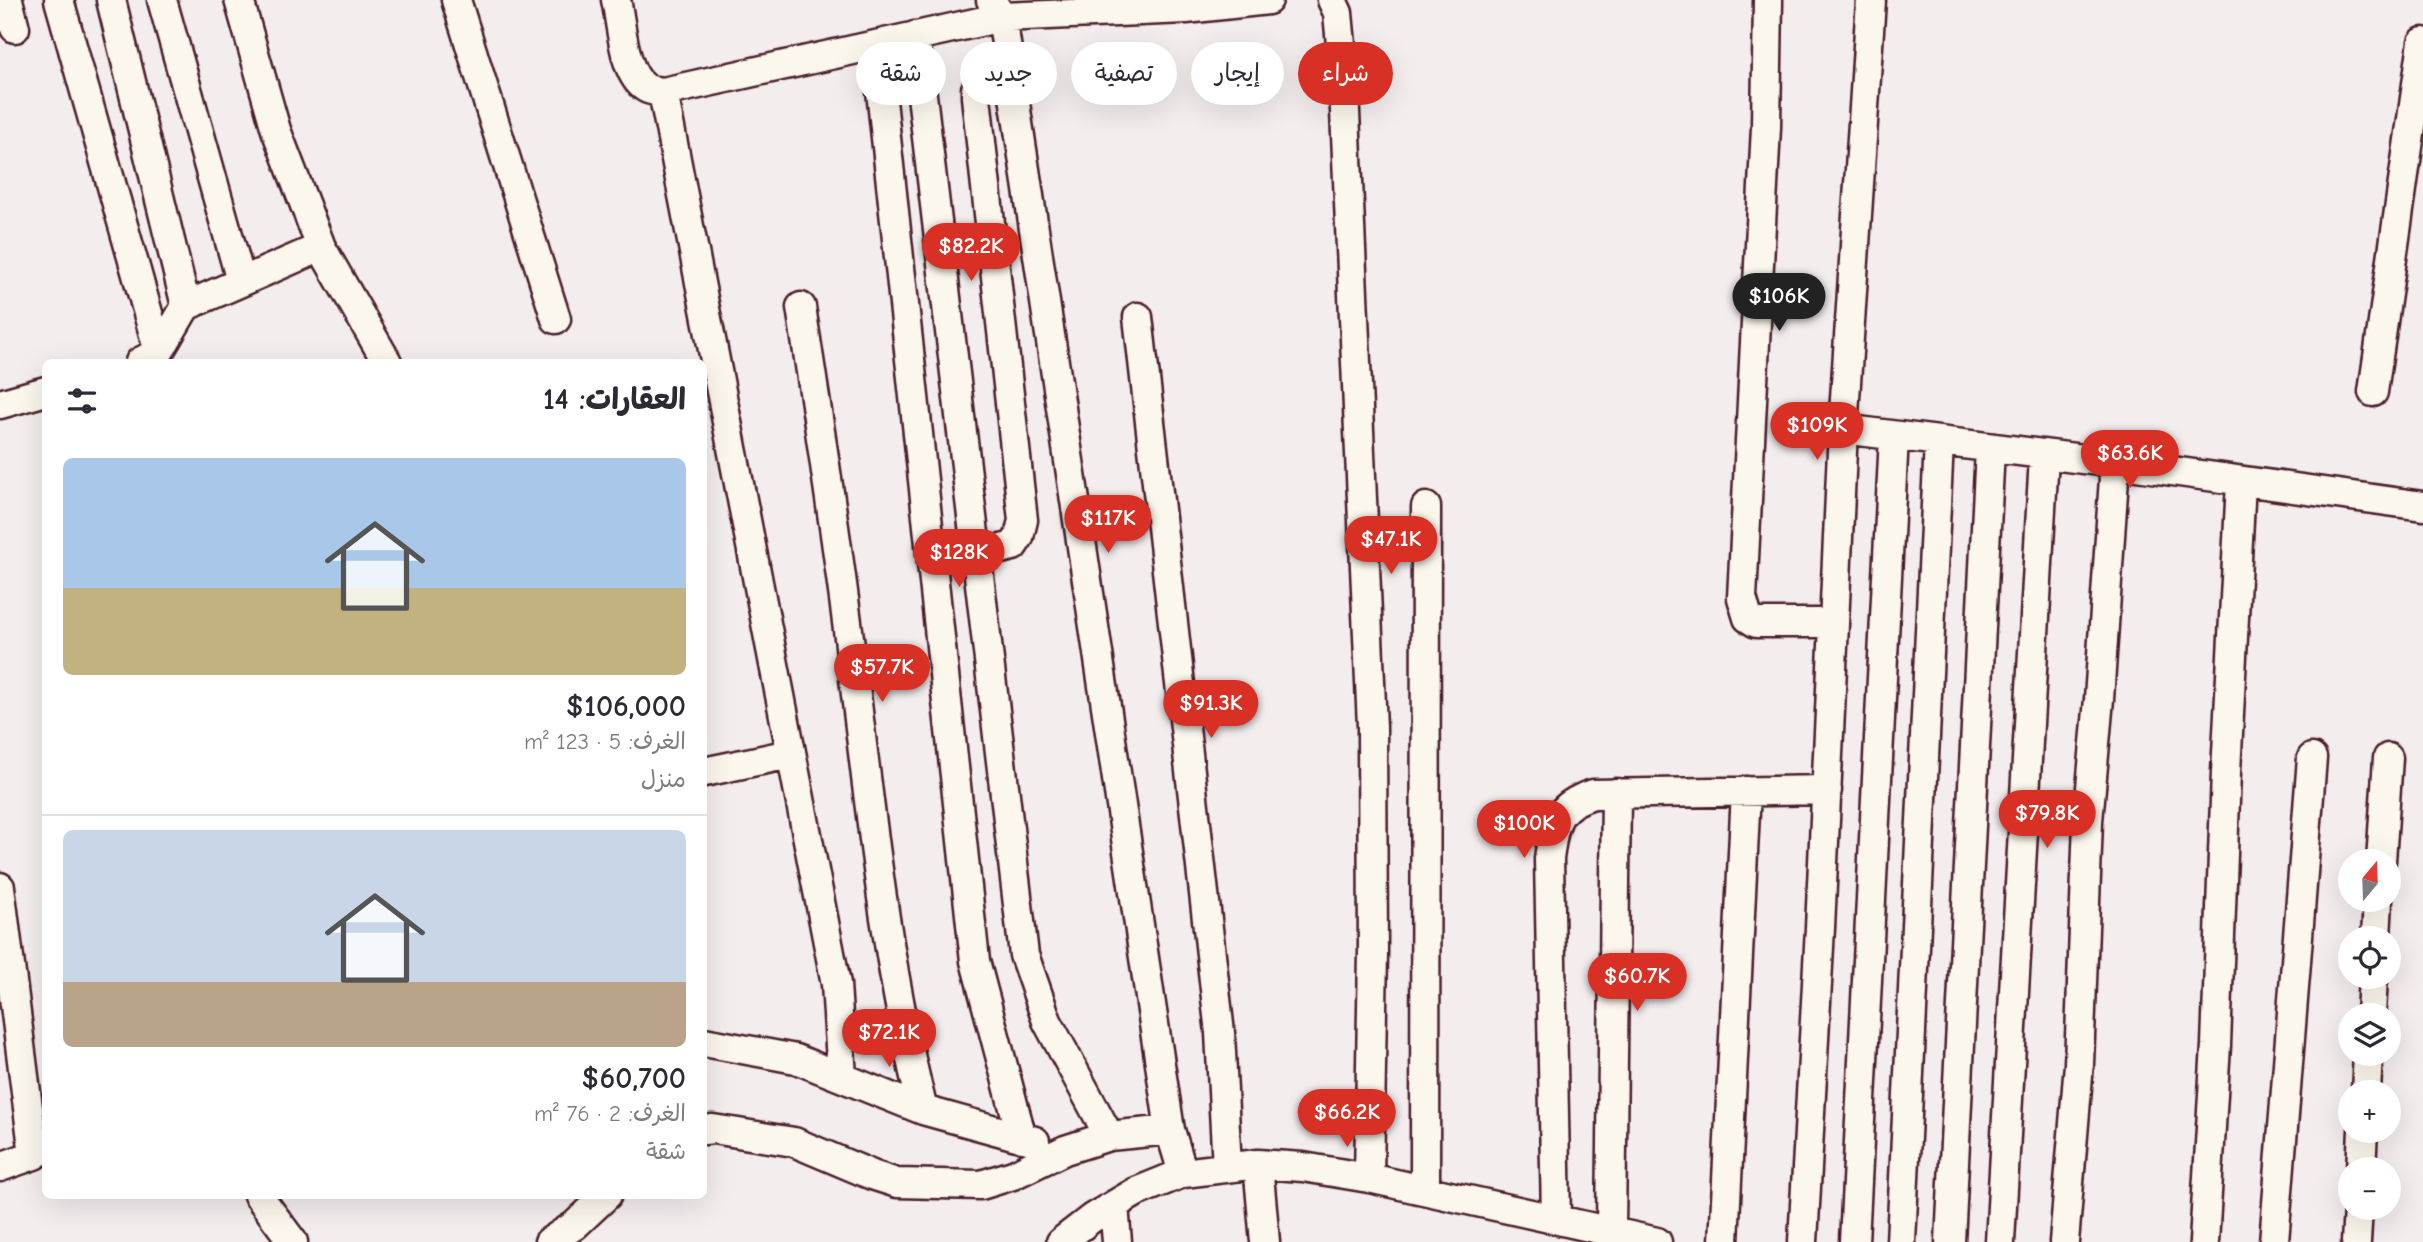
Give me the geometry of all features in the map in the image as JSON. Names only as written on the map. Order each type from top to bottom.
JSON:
[{"type":"street","points":[[8,0],[15,28]]},
{"type":"street","points":[[59,0],[150,357]]},
{"type":"street","points":[[111,0],[186,306]]},
{"type":"street","points":[[162,0],[241,281]]},
{"type":"street","points":[[239,0],[276,130],[321,247],[385,359]]},
{"type":"street","points":[[456,0],[556,319]]},
{"type":"street","points":[[616,0],[629,67],[648,89],[663,92],[856,49]]},
{"type":"street","points":[[889,42],[915,36],[996,8],[1186,5],[1268,0]]},
{"type":"street","points":[[1332,0],[1339,13],[1343,66],[1372,727],[1373,952],[1369,1178]]},
{"type":"street","points":[[1768,0],[1766,127],[1742,598],[1748,618],[1756,623],[1834,623]]},
{"type":"street","points":[[1803,1242],[1843,429],[1871,0]]},
{"type":"street","points":[[996,8],[1003,42]]},
{"type":"street","points":[[915,36],[1024,955],[1046,1021],[1109,1136]]},
{"type":"street","points":[[2373,391],[2423,42]]},
{"type":"street","points":[[663,92],[836,984],[842,1077]]},
{"type":"street","points":[[882,105],[975,961],[1022,1138]]},
{"type":"street","points":[[977,105],[1023,520],[1019,537],[1013,545],[977,555]]},
{"type":"street","points":[[1015,105],[1170,1130],[1183,1173]]},
{"type":"street","points":[[150,357],[186,306],[321,247]]},
{"type":"street","points":[[801,307],[838,542],[870,808],[891,955],[907,1046],[923,1110]]},
{"type":"street","points":[[1138,317],[1219,1019],[1227,1168]]},
{"type":"street","points":[[0,404],[42,392]]},
{"type":"street","points":[[1843,429],[2423,506]]},
{"type":"street","points":[[1854,1242],[1894,436]]},
{"type":"street","points":[[1901,1242],[1939,442]]},
{"type":"street","points":[[1950,1242],[1990,449]]},
{"type":"street","points":[[2000,1242],[2044,456]]},
{"type":"street","points":[[2064,1242],[2079,1064],[2088,821],[2115,463]]},
{"type":"street","points":[[2204,1242],[2216,1045],[2226,772],[2241,482]]},
{"type":"street","points":[[1425,1189],[1426,507]]},
{"type":"street","points":[[707,771],[790,754]]},
{"type":"street","points":[[2274,1242],[2312,758]]},
{"type":"street","points":[[2382,849],[2388,758]]},
{"type":"street","points":[[1556,1218],[1549,859],[1553,833],[1561,812],[1573,800],[1593,794],[1827,790]]},
{"type":"street","points":[[1724,1242],[1746,791]]},
{"type":"street","points":[[1611,1231],[1616,793]]},
{"type":"street","points":[[0,887],[40,1151],[0,1167]]},
{"type":"street","points":[[707,1043],[796,1059],[923,1110],[1065,1150]]},
{"type":"street","points":[[707,1130],[794,1142],[897,1183],[981,1185],[1013,1175],[1065,1150],[1109,1136],[1170,1130]]},
{"type":"street","points":[[1258,1164],[1265,1242]]},
{"type":"street","points":[[1061,1242],[1092,1218],[1136,1192],[1183,1173],[1258,1164],[1303,1167],[1369,1178],[1657,1242]]},
{"type":"street","points":[[261,1199],[293,1242]]},
{"type":"street","points":[[549,1242],[575,1225],[603,1199]]},
{"type":"street","points":[[1114,1205],[1117,1242]]},
{"type":"street","points":[[2356,1242],[2357,1220]]}]
